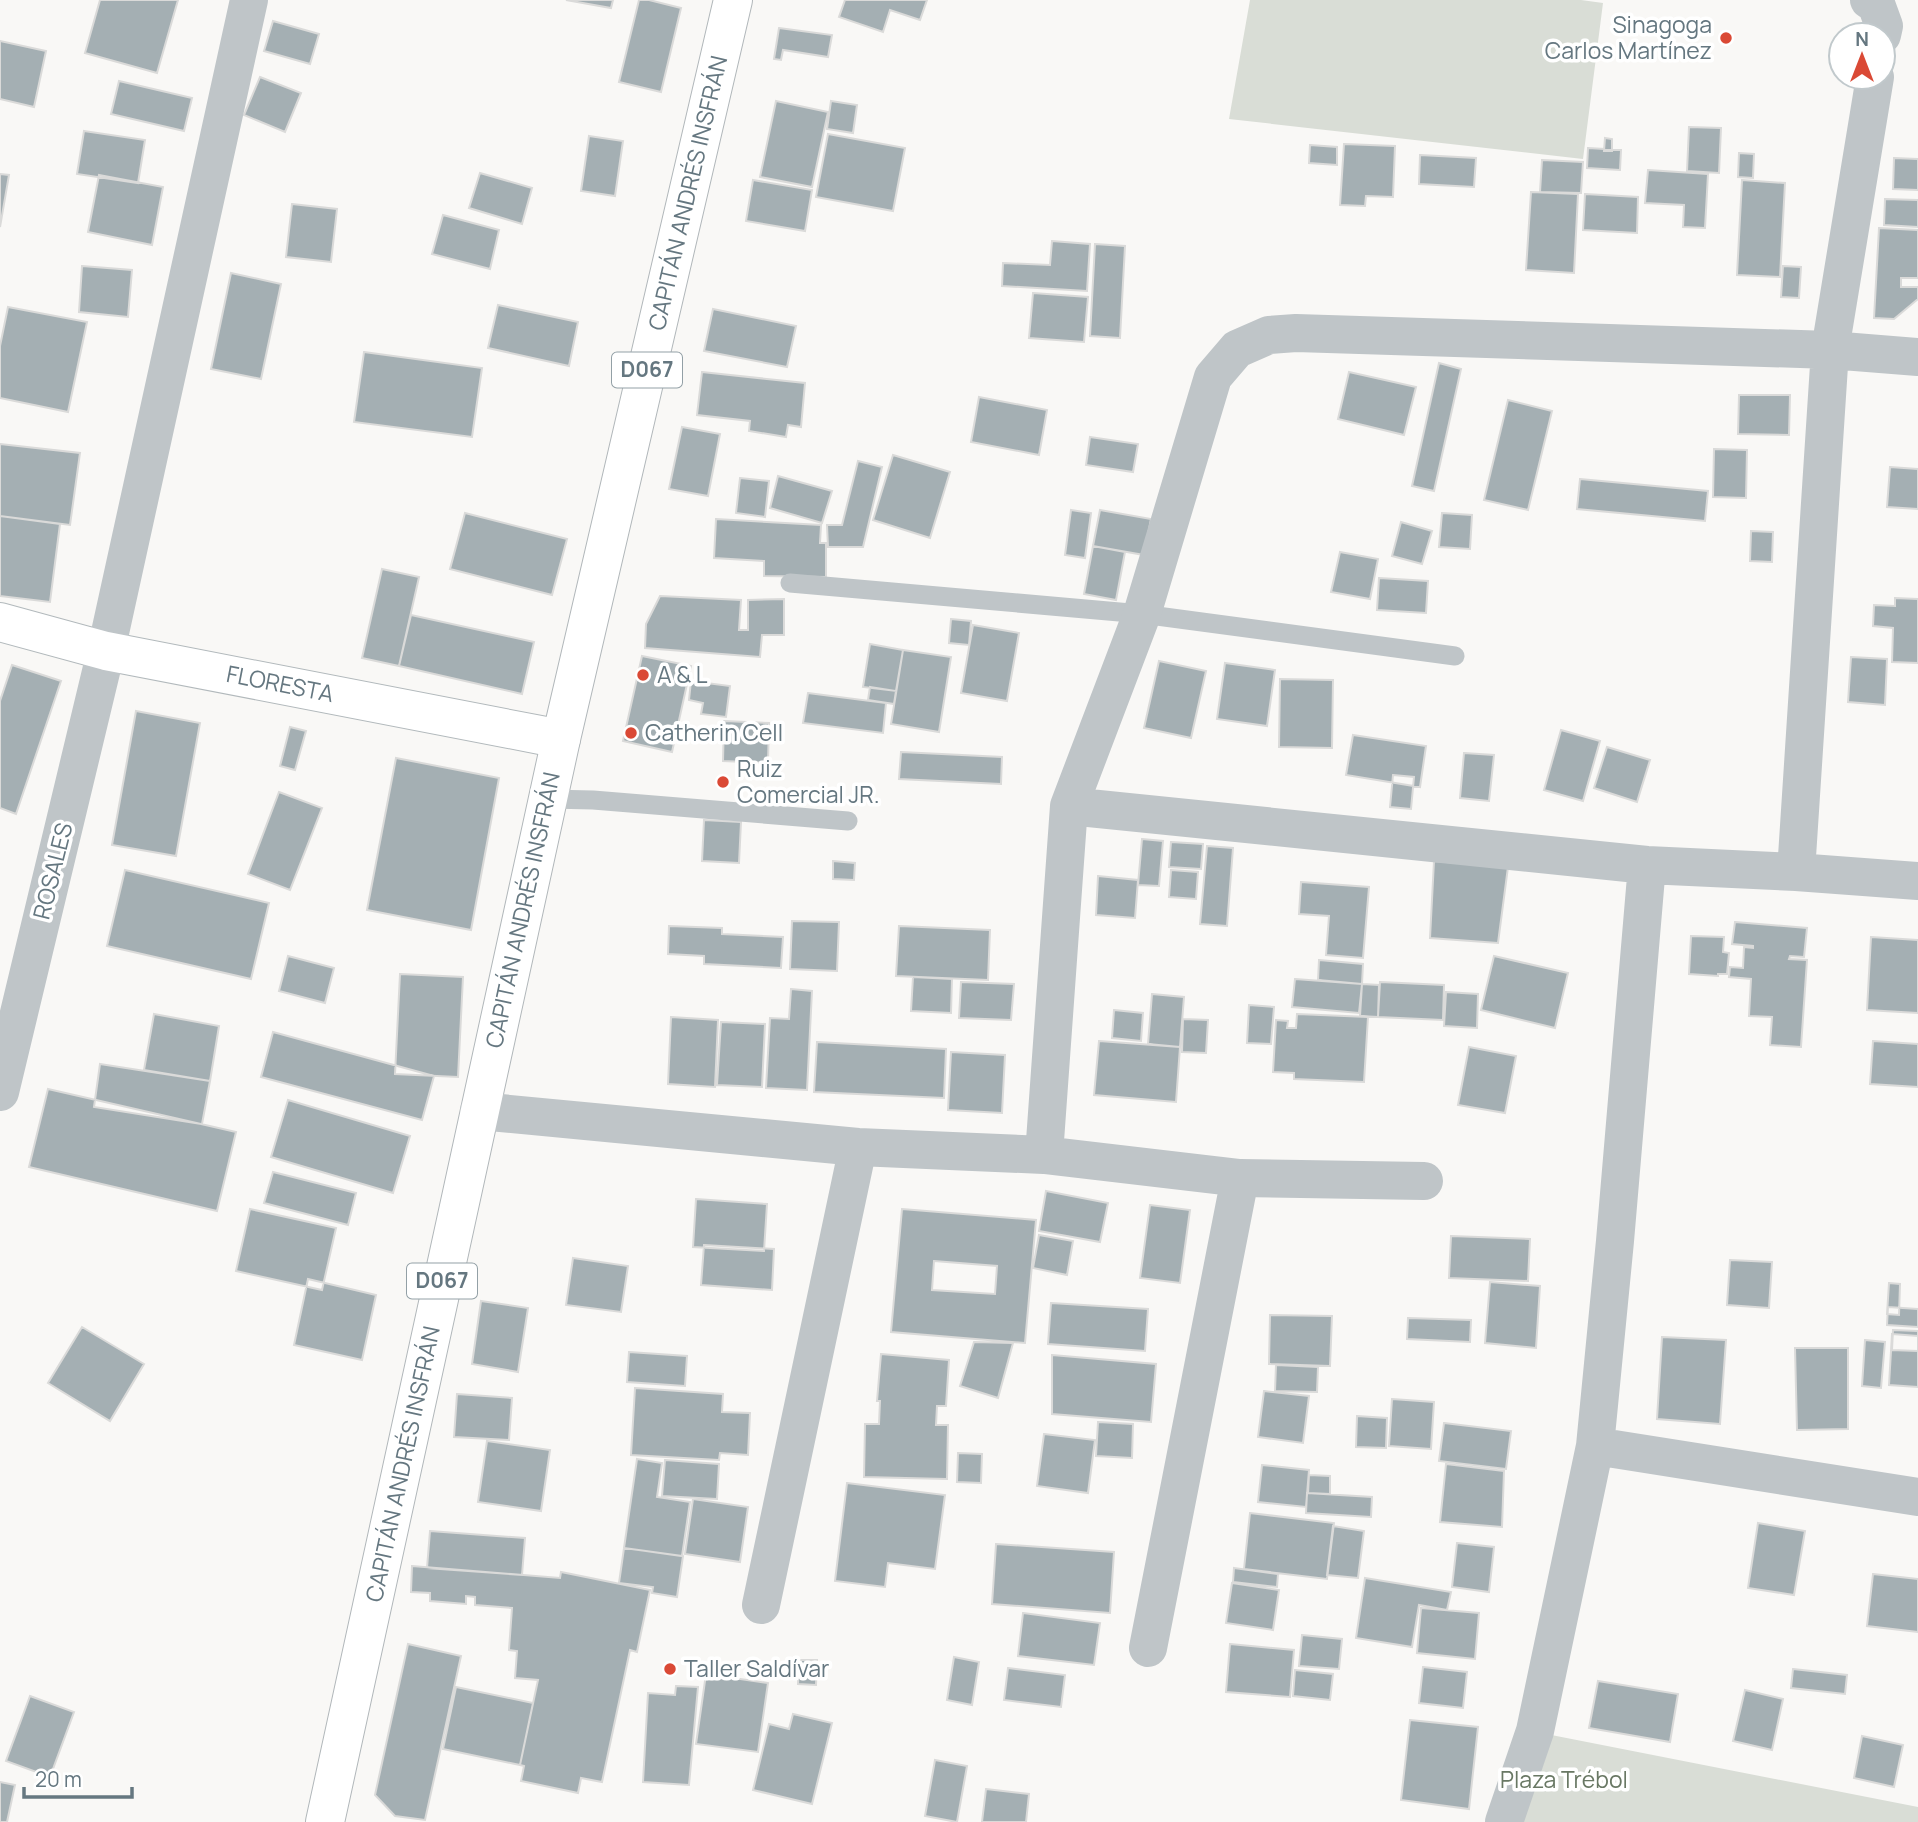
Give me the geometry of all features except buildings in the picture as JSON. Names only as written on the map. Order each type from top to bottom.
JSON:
[{"type":"main road","name":"CAPITÁN ANDRÉS INSFRÁN","points":[[325,1822],[561,739],[733,0]]},
{"type":"main road","name":"FLORESTA","points":[[0,622],[106,651],[561,739]]},
{"type":"street","name":"ROSALES","points":[[0,1091],[106,651],[249,0]]},
{"type":"street","points":[[1869,0],[1877,4],[1882,21]]},
{"type":"street","points":[[1796,872],[1830,350],[1873,91]]},
{"type":"street","points":[[1044,1155],[1069,806],[1142,614],[1213,377],[1237,349],[1269,335],[1296,333],[1830,350],[1918,357]]},
{"type":"street","points":[[1069,806],[1647,865],[1918,881]]},
{"type":"street","points":[[1504,1822],[1535,1731],[1595,1446],[1647,865]]},
{"type":"street","points":[[479,1111],[858,1147],[1044,1155],[1240,1178],[1424,1181]]},
{"type":"street","points":[[761,1605],[858,1147]]},
{"type":"street","points":[[1148,1648],[1240,1178]]},
{"type":"street","points":[[1595,1446],[1918,1497]]},
{"type":"lane","points":[[790,583],[1142,614],[1455,656]]},
{"type":"lane","points":[[548,799],[593,800],[848,821]]},
{"type":"green space","points":[[1250,0],[1581,0],[1603,3],[1583,159],[1229,119]]},
{"type":"green space","name":"Plaza Trébol","points":[[1531,1731],[1918,1807],[1918,1822],[1503,1822]]},
{"type":"place","name":"Sinagoga Carlos Martínez","points":[[1726,38]]},
{"type":"place","name":"A & L","points":[[643,675]]},
{"type":"place","name":"Catherin Cell","points":[[631,733]]},
{"type":"place","name":"Ruiz Comercial JR.","points":[[723,782]]},
{"type":"place","name":"Taller Saldívar","points":[[670,1669]]}]
